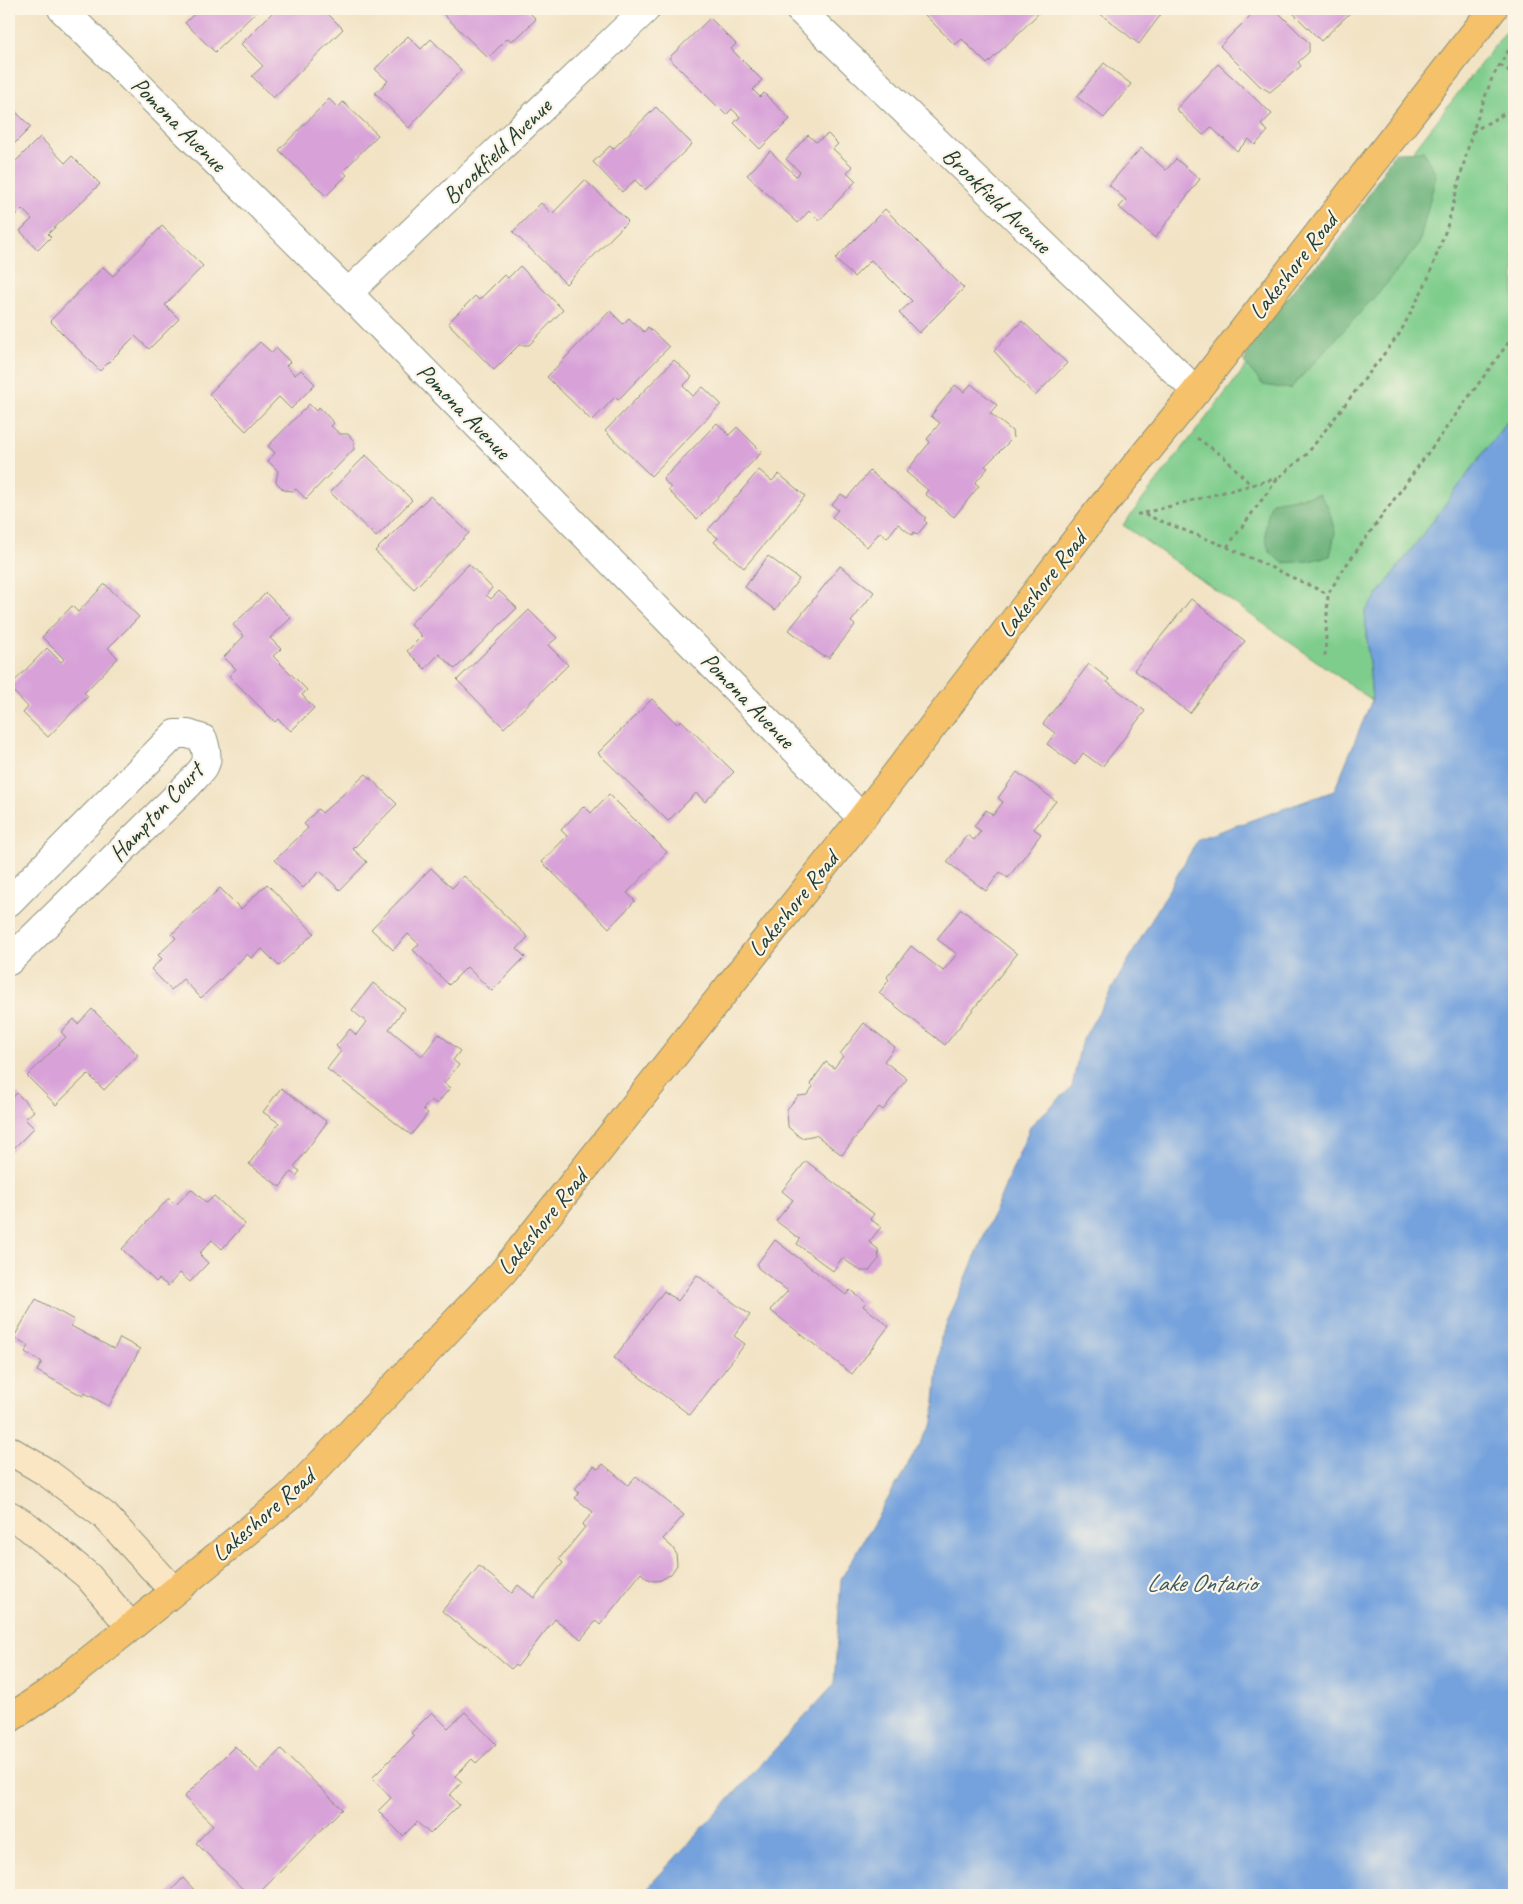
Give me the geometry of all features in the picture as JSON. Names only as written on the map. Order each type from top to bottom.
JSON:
[{"type":"main road","name":"Lakeshore Road","points":[[9,1719],[49,1692],[131,1627],[290,1496],[502,1272],[862,818],[1096,514],[1196,391],[1493,9]]},
{"type":"street","name":"Pomona Avenue","points":[[62,9],[348,293],[862,818]]},
{"type":"street","name":"Brookfield Avenue","points":[[348,293],[646,9]]},
{"type":"street","name":"Brookfield Avenue","points":[[799,9],[1196,391]]},
{"type":"street","name":"Hampton Court","points":[[9,902],[175,734],[188,734],[203,738],[207,752],[206,764],[189,784],[9,961]]},
{"type":"street","points":[[9,1450],[46,1472],[105,1516],[174,1591]]},
{"type":"street","points":[[9,1515],[27,1526],[88,1576],[131,1627]]},
{"type":"path","points":[[1227,547],[1278,478],[1307,454],[1400,333],[1427,281],[1448,227],[1472,133],[1492,78],[1514,41]]},
{"type":"path","points":[[1500,65],[1514,74]]},
{"type":"path","points":[[1472,133],[1514,108]]},
{"type":"path","points":[[1325,656],[1328,594],[1344,568],[1514,335]]},
{"type":"path","points":[[1172,420],[1224,457],[1251,485]]},
{"type":"path","points":[[1096,514],[1143,514],[1278,478]]},
{"type":"path","points":[[1143,514],[1227,547],[1328,594]]},
{"type":"green space","points":[[1514,21],[1514,412],[1365,612],[1372,700],[1123,525]]},
{"type":"green space","points":[[1423,151],[1436,175],[1419,244],[1388,282],[1290,389],[1263,385],[1244,362],[1255,337],[1306,274],[1327,256],[1344,234],[1395,152]]},
{"type":"green space","points":[[1319,494],[1328,506],[1335,533],[1330,556],[1309,561],[1284,563],[1275,557],[1268,548],[1266,535],[1267,521],[1272,502]]},
{"type":"water","name":"Lake Ontario","points":[[1514,412],[1514,1895],[641,1895],[834,1685],[841,1579],[933,1422],[941,1337],[1031,1125],[1072,1087],[1081,1043],[1198,839],[1334,791],[1372,700],[1365,612]]},
{"type":"building","points":[[199,9],[259,9],[215,52],[185,23]]},
{"type":"building","points":[[276,9],[323,9],[343,29],[273,98],[252,76],[263,66],[241,44]]},
{"type":"building","points":[[438,9],[526,9],[536,19],[519,36],[511,41],[508,38],[488,58]]},
{"type":"building","points":[[931,9],[1005,9],[1007,11],[1009,9],[1036,9],[1040,12],[987,64],[962,39],[955,45],[925,15]]},
{"type":"building","points":[[1094,9],[1165,9],[1139,44]]},
{"type":"building","points":[[1257,9],[1275,9],[1309,43],[1309,52],[1298,62],[1301,66],[1270,92],[1260,86],[1220,46]]},
{"type":"building","points":[[1289,9],[1354,9],[1321,41]]},
{"type":"building","points":[[710,18],[736,44],[731,49],[762,80],[753,90],[760,97],[764,93],[790,119],[760,149],[734,123],[740,117],[732,109],[726,115],[669,58]]},
{"type":"building","points":[[408,36],[421,49],[431,39],[461,70],[409,128],[375,93],[388,81],[375,69]]},
{"type":"building","points":[[1104,63],[1131,84],[1104,118],[1077,97]]},
{"type":"building","points":[[1218,64],[1272,114],[1261,125],[1268,131],[1255,145],[1249,139],[1237,151],[1211,127],[1203,135],[1176,109]]},
{"type":"building","points":[[329,99],[338,108],[343,102],[378,135],[343,171],[347,175],[326,196],[279,150]]},
{"type":"building","points":[[9,105],[31,127],[9,149]]},
{"type":"building","points":[[656,107],[692,144],[645,190],[635,180],[622,192],[593,162],[610,146],[613,149]]},
{"type":"building","points":[[828,134],[838,144],[833,149],[853,167],[847,172],[856,181],[819,221],[809,211],[798,223],[747,175],[770,151],[796,176],[800,172],[786,159],[808,135],[816,142]]},
{"type":"building","points":[[40,137],[65,163],[72,156],[100,184],[48,234],[51,237],[38,250],[20,231],[32,219],[22,209],[11,220],[9,218],[9,168]]},
{"type":"building","points":[[1141,148],[1166,170],[1176,159],[1200,179],[1155,238],[1119,207],[1126,200],[1109,185]]},
{"type":"building","points":[[585,180],[628,221],[566,284],[513,232],[541,203],[552,214]]},
{"type":"building","points":[[885,209],[964,288],[919,333],[899,313],[912,301],[871,260],[854,277],[835,259]]},
{"type":"building","points":[[162,226],[203,266],[165,305],[179,319],[149,349],[135,336],[100,371],[50,321],[103,267],[113,276]]},
{"type":"building","points":[[520,266],[563,310],[529,345],[519,345],[494,370],[448,323],[475,296],[479,300],[504,275],[508,278]]},
{"type":"building","points":[[610,311],[623,324],[629,318],[644,332],[648,327],[669,347],[618,400],[615,397],[592,421],[547,377]]},
{"type":"building","points":[[1022,321],[1067,363],[1035,396],[994,351]]},
{"type":"building","points":[[260,342],[272,353],[276,348],[290,362],[286,366],[295,375],[301,370],[315,384],[291,409],[279,397],[246,431],[209,394]]},
{"type":"building","points":[[674,360],[692,377],[683,386],[693,396],[703,387],[721,404],[651,476],[605,431]]},
{"type":"building","points":[[971,384],[997,405],[990,413],[1012,431],[1013,438],[985,466],[988,468],[975,483],[979,486],[954,517],[925,494],[928,490],[906,472],[930,442],[927,439],[940,423],[931,416],[955,385],[964,392]]},
{"type":"building","points":[[309,404],[316,411],[319,407],[334,423],[331,426],[340,434],[348,434],[354,441],[354,449],[306,499],[296,489],[293,491],[284,490],[276,482],[278,471],[268,461],[275,453],[268,446]]},
{"type":"building","points":[[717,423],[729,435],[737,427],[762,452],[697,519],[668,490],[671,488],[663,479]]},
{"type":"building","points":[[366,455],[412,500],[376,537],[330,492]]},
{"type":"building","points":[[759,470],[772,481],[779,474],[805,496],[744,568],[714,542],[718,538],[708,530]]},
{"type":"building","points":[[870,471],[926,518],[924,520],[927,523],[917,535],[914,532],[912,535],[898,524],[887,538],[880,532],[867,547],[832,517],[838,510],[832,505],[841,494],[847,498]]},
{"type":"building","points":[[430,496],[469,533],[414,589],[375,551]]},
{"type":"building","points":[[768,556],[799,579],[775,610],[745,587]]},
{"type":"building","points":[[469,564],[492,588],[486,595],[491,599],[499,591],[517,608],[455,669],[439,654],[425,669],[407,651],[422,636],[410,624]]},
{"type":"building","points":[[840,566],[874,592],[851,622],[855,625],[829,658],[825,655],[824,657],[789,630]]},
{"type":"building","points":[[105,584],[139,617],[108,648],[118,658],[84,693],[88,696],[48,737],[23,713],[28,707],[9,687],[47,648],[61,662],[64,659],[42,637],[72,606],[78,612]]},
{"type":"building","points":[[266,593],[291,618],[270,638],[281,649],[273,656],[307,690],[302,695],[314,708],[291,731],[278,719],[275,722],[229,676],[236,669],[224,657],[244,636],[233,625]]},
{"type":"building","points":[[1191,599],[1245,641],[1190,713],[1134,670]]},
{"type":"building","points":[[529,610],[557,638],[548,645],[568,665],[504,728],[457,680]]},
{"type":"building","points":[[1089,664],[1109,679],[1107,682],[1145,711],[1102,767],[1083,753],[1075,765],[1047,744],[1055,733],[1043,724]]},
{"type":"building","points":[[652,699],[677,724],[681,720],[734,772],[705,802],[696,793],[668,821],[598,753]]},
{"type":"building","points":[[1017,772],[1056,801],[1034,829],[1041,834],[1008,878],[1000,872],[986,891],[947,862],[967,835],[974,840],[981,831],[974,826],[986,810],[993,815],[1003,802],[998,798]]},
{"type":"building","points":[[366,774],[397,804],[353,849],[367,862],[340,890],[320,871],[303,888],[275,860],[308,828],[304,824],[318,809],[322,813]]},
{"type":"building","points":[[609,794],[667,852],[627,893],[635,901],[609,928],[542,862],[567,836],[561,830],[584,806],[591,813]]},
{"type":"building","points":[[431,868],[452,888],[464,876],[528,937],[517,949],[525,957],[492,991],[467,967],[449,985],[413,950],[419,944],[408,934],[393,950],[371,929]]},
{"type":"building","points":[[267,884],[314,933],[279,966],[262,949],[251,958],[247,954],[201,998],[183,979],[171,990],[151,969],[162,959],[158,955],[176,938],[172,934],[220,888],[241,909]]},
{"type":"building","points":[[961,909],[1017,954],[945,1045],[879,993],[889,980],[887,977],[911,946],[943,971],[957,954],[937,939]]},
{"type":"building","points":[[373,983],[405,1008],[389,1029],[422,1056],[439,1034],[460,1051],[453,1060],[459,1065],[444,1083],[450,1088],[437,1104],[431,1100],[423,1109],[428,1113],[411,1135],[327,1069],[341,1051],[336,1046],[350,1029],[356,1035],[366,1022],[352,1010]]},
{"type":"building","points":[[92,1009],[138,1055],[104,1090],[88,1074],[56,1105],[27,1076],[66,1037],[61,1032],[74,1019],[78,1024]]},
{"type":"building","points":[[864,1023],[895,1047],[884,1061],[907,1079],[883,1110],[879,1107],[842,1155],[816,1135],[801,1138],[788,1127],[787,1109],[798,1096],[807,1095],[813,1087],[810,1084],[826,1062],[834,1068],[843,1056],[840,1054]]},
{"type":"building","points":[[281,1088],[327,1122],[294,1167],[300,1171],[296,1176],[291,1172],[280,1187],[249,1164],[279,1123],[263,1112]]},
{"type":"building","points":[[17,1093],[34,1111],[25,1119],[34,1128],[9,1153],[9,1102]]},
{"type":"building","points":[[806,1161],[874,1214],[870,1219],[881,1227],[869,1242],[878,1249],[879,1259],[869,1271],[861,1271],[842,1258],[833,1271],[797,1244],[800,1239],[776,1221],[793,1200],[782,1191]]},
{"type":"building","points":[[191,1189],[207,1203],[214,1196],[245,1224],[222,1249],[212,1240],[199,1254],[208,1263],[190,1282],[180,1273],[168,1286],[159,1279],[156,1282],[122,1249],[169,1198],[176,1205]]},
{"type":"building","points":[[775,1240],[846,1295],[850,1290],[866,1302],[863,1306],[889,1326],[852,1374],[770,1310],[788,1291],[758,1268],[757,1264]]},
{"type":"building","points":[[697,1275],[750,1315],[734,1336],[745,1344],[690,1415],[614,1358],[664,1291],[678,1301]]},
{"type":"building","points":[[36,1299],[74,1320],[71,1326],[114,1349],[120,1338],[140,1349],[109,1406],[85,1393],[83,1396],[37,1371],[42,1362],[25,1352],[29,1346],[14,1337]]},
{"type":"building","points":[[603,1464],[628,1485],[636,1476],[684,1515],[663,1539],[676,1553],[677,1565],[671,1574],[661,1580],[654,1581],[646,1578],[641,1573],[600,1625],[596,1621],[581,1639],[555,1619],[517,1667],[515,1665],[511,1669],[442,1611],[479,1566],[512,1593],[518,1585],[534,1598],[563,1563],[559,1559],[585,1527],[582,1525],[593,1512],[575,1498],[579,1493],[575,1489],[594,1466],[598,1469]]},
{"type":"building","points":[[432,1712],[448,1728],[465,1712],[496,1744],[476,1763],[472,1759],[455,1776],[462,1782],[450,1795],[459,1805],[430,1834],[417,1822],[403,1836],[378,1811],[391,1798],[372,1778],[414,1736],[411,1733]]},
{"type":"building","points":[[235,1746],[260,1771],[281,1749],[342,1809],[257,1895],[249,1895],[196,1843],[213,1825],[184,1797]]},
{"type":"building","points":[[183,1878],[199,1895],[167,1895]]}]
